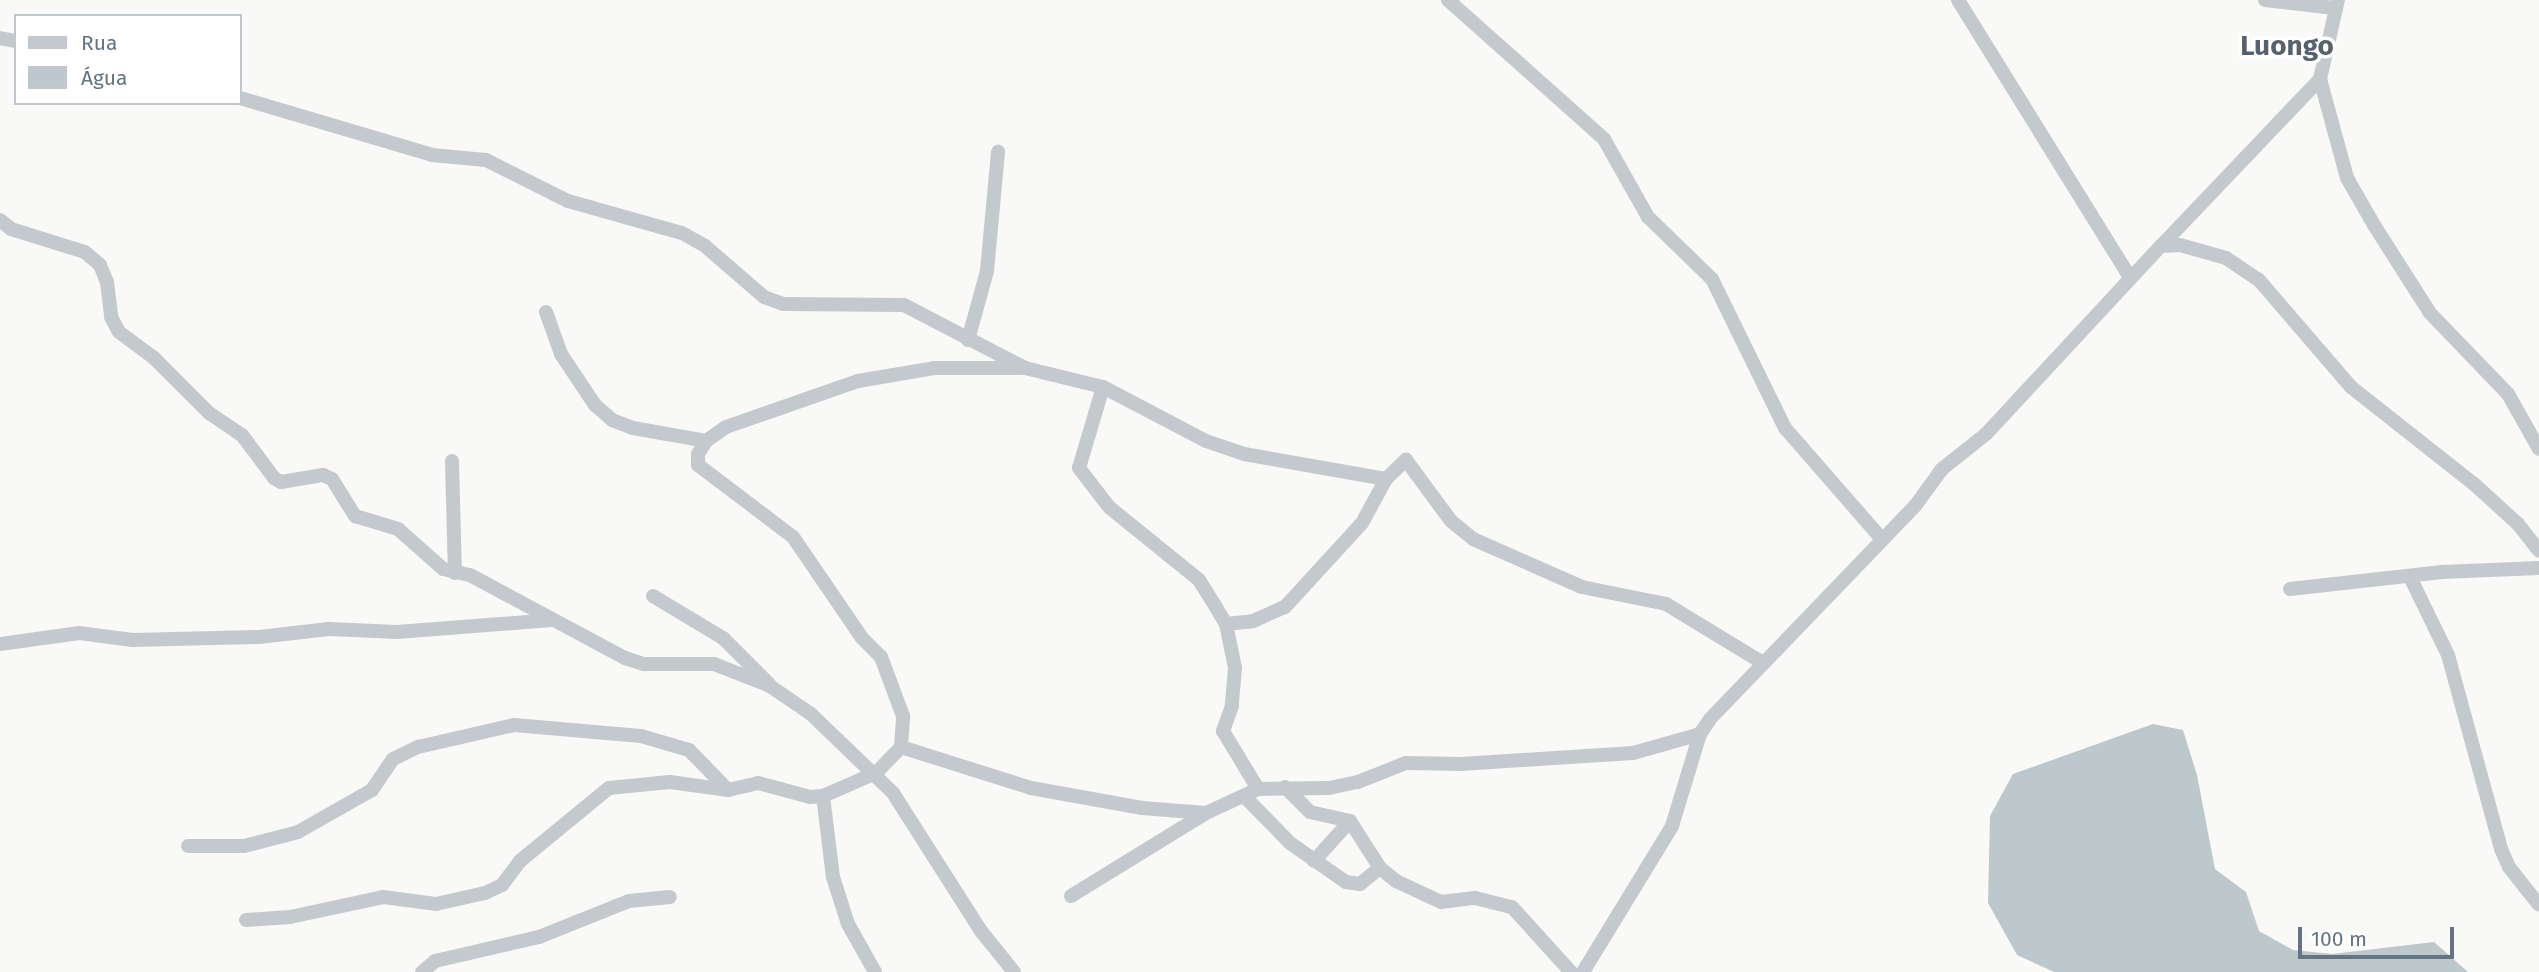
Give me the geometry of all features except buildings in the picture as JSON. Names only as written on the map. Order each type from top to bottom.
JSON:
[{"type":"street","points":[[1448,0],[1604,139],[1648,217],[1712,279],[1785,428],[1882,539]]},
{"type":"street","points":[[1958,0],[2129,276]]},
{"type":"street","points":[[2265,0],[2337,4],[2320,79],[2347,178],[2430,313],[2508,394],[2539,449]]},
{"type":"street","points":[[1583,972],[1672,825],[1700,734],[1763,663],[1882,539],[1942,469],[1986,434],[2129,276],[2320,79]]},
{"type":"street","points":[[242,99],[432,155],[486,160],[568,201],[682,233],[705,246],[755,290],[783,304],[904,304],[1025,368],[1103,387],[1206,442],[1244,454],[1386,479]]},
{"type":"street","points":[[968,340],[987,271],[998,152]]},
{"type":"street","points":[[0,220],[11,229],[85,251],[100,265],[107,282],[111,317],[119,332],[154,358],[209,413],[242,435],[274,478],[323,475],[332,479],[355,516],[398,529],[429,561],[455,573],[470,575],[644,664],[714,664],[771,686]]},
{"type":"street","points":[[2161,246],[2180,245],[2226,258],[2259,280],[2351,387],[2474,484],[2518,524],[2539,551]]},
{"type":"street","points":[[546,312],[561,354],[595,405],[612,420],[633,428],[706,441]]},
{"type":"street","points":[[246,920],[290,917],[383,897],[436,904],[485,893],[502,885],[520,861],[609,788],[670,782],[728,790],[758,783],[810,797],[823,796],[876,773],[901,747],[903,716],[881,657],[862,638],[793,537],[770,516],[698,465],[698,454],[706,441],[726,427],[858,381],[934,368],[1025,368]]},
{"type":"street","points":[[1103,387],[1079,461],[1085,481],[1109,507],[1199,580],[1226,624],[1235,690],[1223,730],[1258,789]]},
{"type":"street","points":[[1226,624],[1253,621],[1284,607],[1362,523],[1378,500],[1386,479],[1406,460],[1451,522],[1480,544],[1581,587],[1666,604],[1763,663]]},
{"type":"street","points":[[452,461],[455,573]]},
{"type":"street","points":[[2290,589],[2539,568]]},
{"type":"street","points":[[2410,578],[2448,655],[2501,849],[2515,876],[2539,904]]},
{"type":"street","points":[[653,596],[723,638],[771,686],[811,714],[876,773],[1014,972]]},
{"type":"street","points":[[0,644],[79,633],[133,640],[259,638],[329,629],[397,632],[554,620]]},
{"type":"street","points":[[188,846],[244,846],[298,832],[372,790],[393,759],[418,747],[514,725],[641,736],[689,750],[728,790]]},
{"type":"street","points":[[1071,897],[1206,813],[1258,789],[1329,788],[1358,782],[1406,763],[1461,764],[1633,753],[1700,734]]},
{"type":"street","points":[[901,747],[1031,788],[1142,807],[1206,813]]},
{"type":"street","points":[[1285,787],[1310,812],[1350,821],[1388,877],[1441,902],[1475,898],[1512,906],[1571,972]]},
{"type":"street","points":[[823,796],[832,877],[848,924],[875,972]]},
{"type":"street","points":[[1244,796],[1314,861],[1353,885],[1380,868]]},
{"type":"street","points":[[1314,861],[1350,821]]},
{"type":"street","points":[[422,972],[435,961],[539,937],[629,901],[670,897]]},
{"type":"water","points":[[2153,724],[2183,730],[2197,775],[2215,869],[2246,892],[2259,931],[2293,950],[2332,954],[2434,942],[2468,972],[2054,972],[2017,955],[1988,903],[1990,816],[2013,774]]},
{"type":"district","name":"Luongo","points":[[2287,46]]}]
